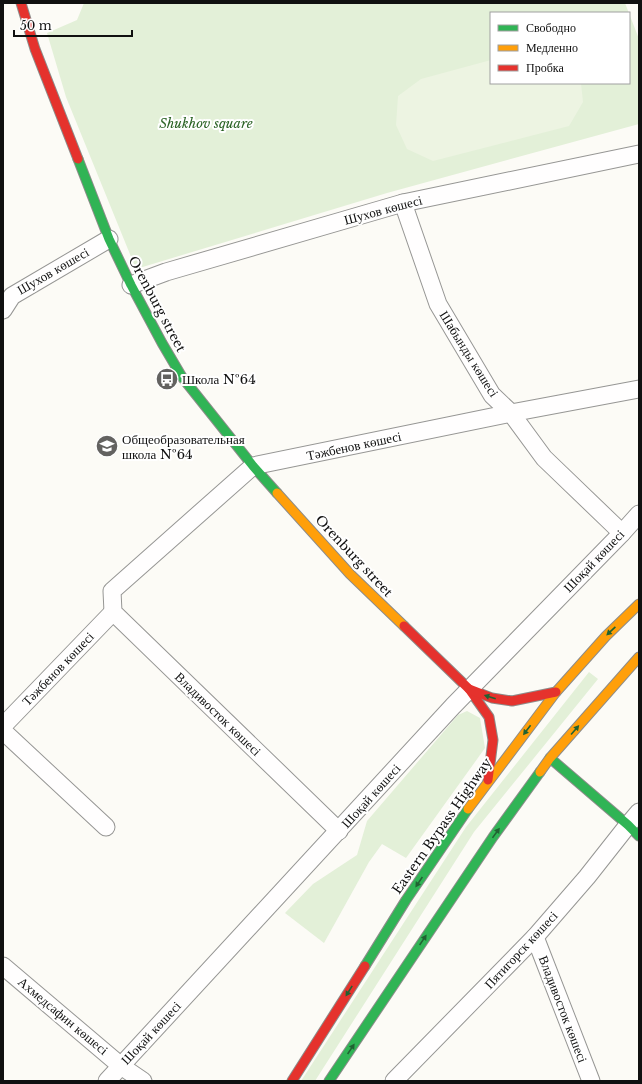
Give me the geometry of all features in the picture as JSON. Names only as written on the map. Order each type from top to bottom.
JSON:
[{"type":"main road","name":"Orenburg street","points":[[21,3],[35,49],[109,239],[131,285],[182,377],[254,466],[350,574],[469,689]]},
{"type":"main road","name":"Eastern Bypass Highway","points":[[292,1081],[406,900],[463,814],[556,692],[606,636],[639,604]]},
{"type":"main road","points":[[329,1081],[493,837],[550,758],[639,657]]},
{"type":"main road","points":[[469,689],[492,698],[512,701],[556,692]]},
{"type":"main road","points":[[469,689],[489,717],[493,740],[488,780]]},
{"type":"main road","points":[[550,758],[633,830]]},
{"type":"street","name":"Шухов көшесі","points":[[131,285],[166,272],[403,203],[639,154]]},
{"type":"street","name":"Шабынды көшесі","points":[[403,203],[438,304],[492,395],[511,413],[544,458],[622,533]]},
{"type":"street","name":"Шухов көшесі","points":[[3,310],[12,296],[109,239]]},
{"type":"street","name":"Тәжбенов көшесі","points":[[3,726],[113,612],[112,591],[254,466],[639,388]]},
{"type":"street","name":"Шоқай көшесі","points":[[107,1081],[469,689],[639,514]]},
{"type":"street","name":"Владивосток көшесі","points":[[113,612],[338,831]]},
{"type":"street","points":[[3,731],[106,827]]},
{"type":"street","name":"Пятигорск көшесі","points":[[394,1081],[535,937],[587,877],[633,830],[639,812]]},
{"type":"street","name":"Владивосток көшесі","points":[[535,937],[591,1081]]},
{"type":"street","name":"Ахмедсафин көшесі","points":[[3,966],[121,1066],[142,1081]]},
{"type":"green space","name":"Shukhov square","points":[[84,3],[625,3],[629,12],[490,12],[490,84],[630,84],[630,16],[639,39],[639,124],[387,193],[136,269],[66,97],[47,33],[77,20]]},
{"type":"green space","points":[[490,60],[490,84],[581,84],[583,102],[569,126],[433,161],[407,149],[396,125],[398,96],[421,79]]},
{"type":"green space","points":[[589,672],[598,679],[474,832],[315,1081],[301,1081],[466,827]]},
{"type":"green space","points":[[467,711],[480,718],[485,748],[406,858],[382,844],[369,862],[324,943],[285,913],[313,884],[357,855],[367,821],[458,715]]},
{"type":"traffic: fast","points":[[78,159],[109,239],[131,285],[182,377],[253,466],[277,493]]},
{"type":"traffic: fast","points":[[550,758],[639,836]]},
{"type":"traffic: fast","points":[[329,1081],[493,837],[540,772]]},
{"type":"traffic: fast","points":[[365,966],[406,900],[468,809]]},
{"type":"traffic: slow","points":[[277,493],[350,574],[404,626]]},
{"type":"traffic: slow","points":[[468,809],[556,692],[606,636],[639,604]]},
{"type":"traffic: slow","points":[[540,772],[550,758],[639,657]]},
{"type":"traffic: jam","points":[[21,3],[35,49],[78,159]]},
{"type":"traffic: jam","points":[[404,626],[469,689],[489,717],[493,740],[488,780]]},
{"type":"traffic: jam","points":[[469,689],[492,698],[512,701],[556,692]]},
{"type":"traffic: jam","points":[[292,1081],[365,966]]},
{"type":"place","name":"Школа №64","points":[[167,379]]},
{"type":"place","name":"Общеобразовательная школа №64","points":[[107,446]]}]
